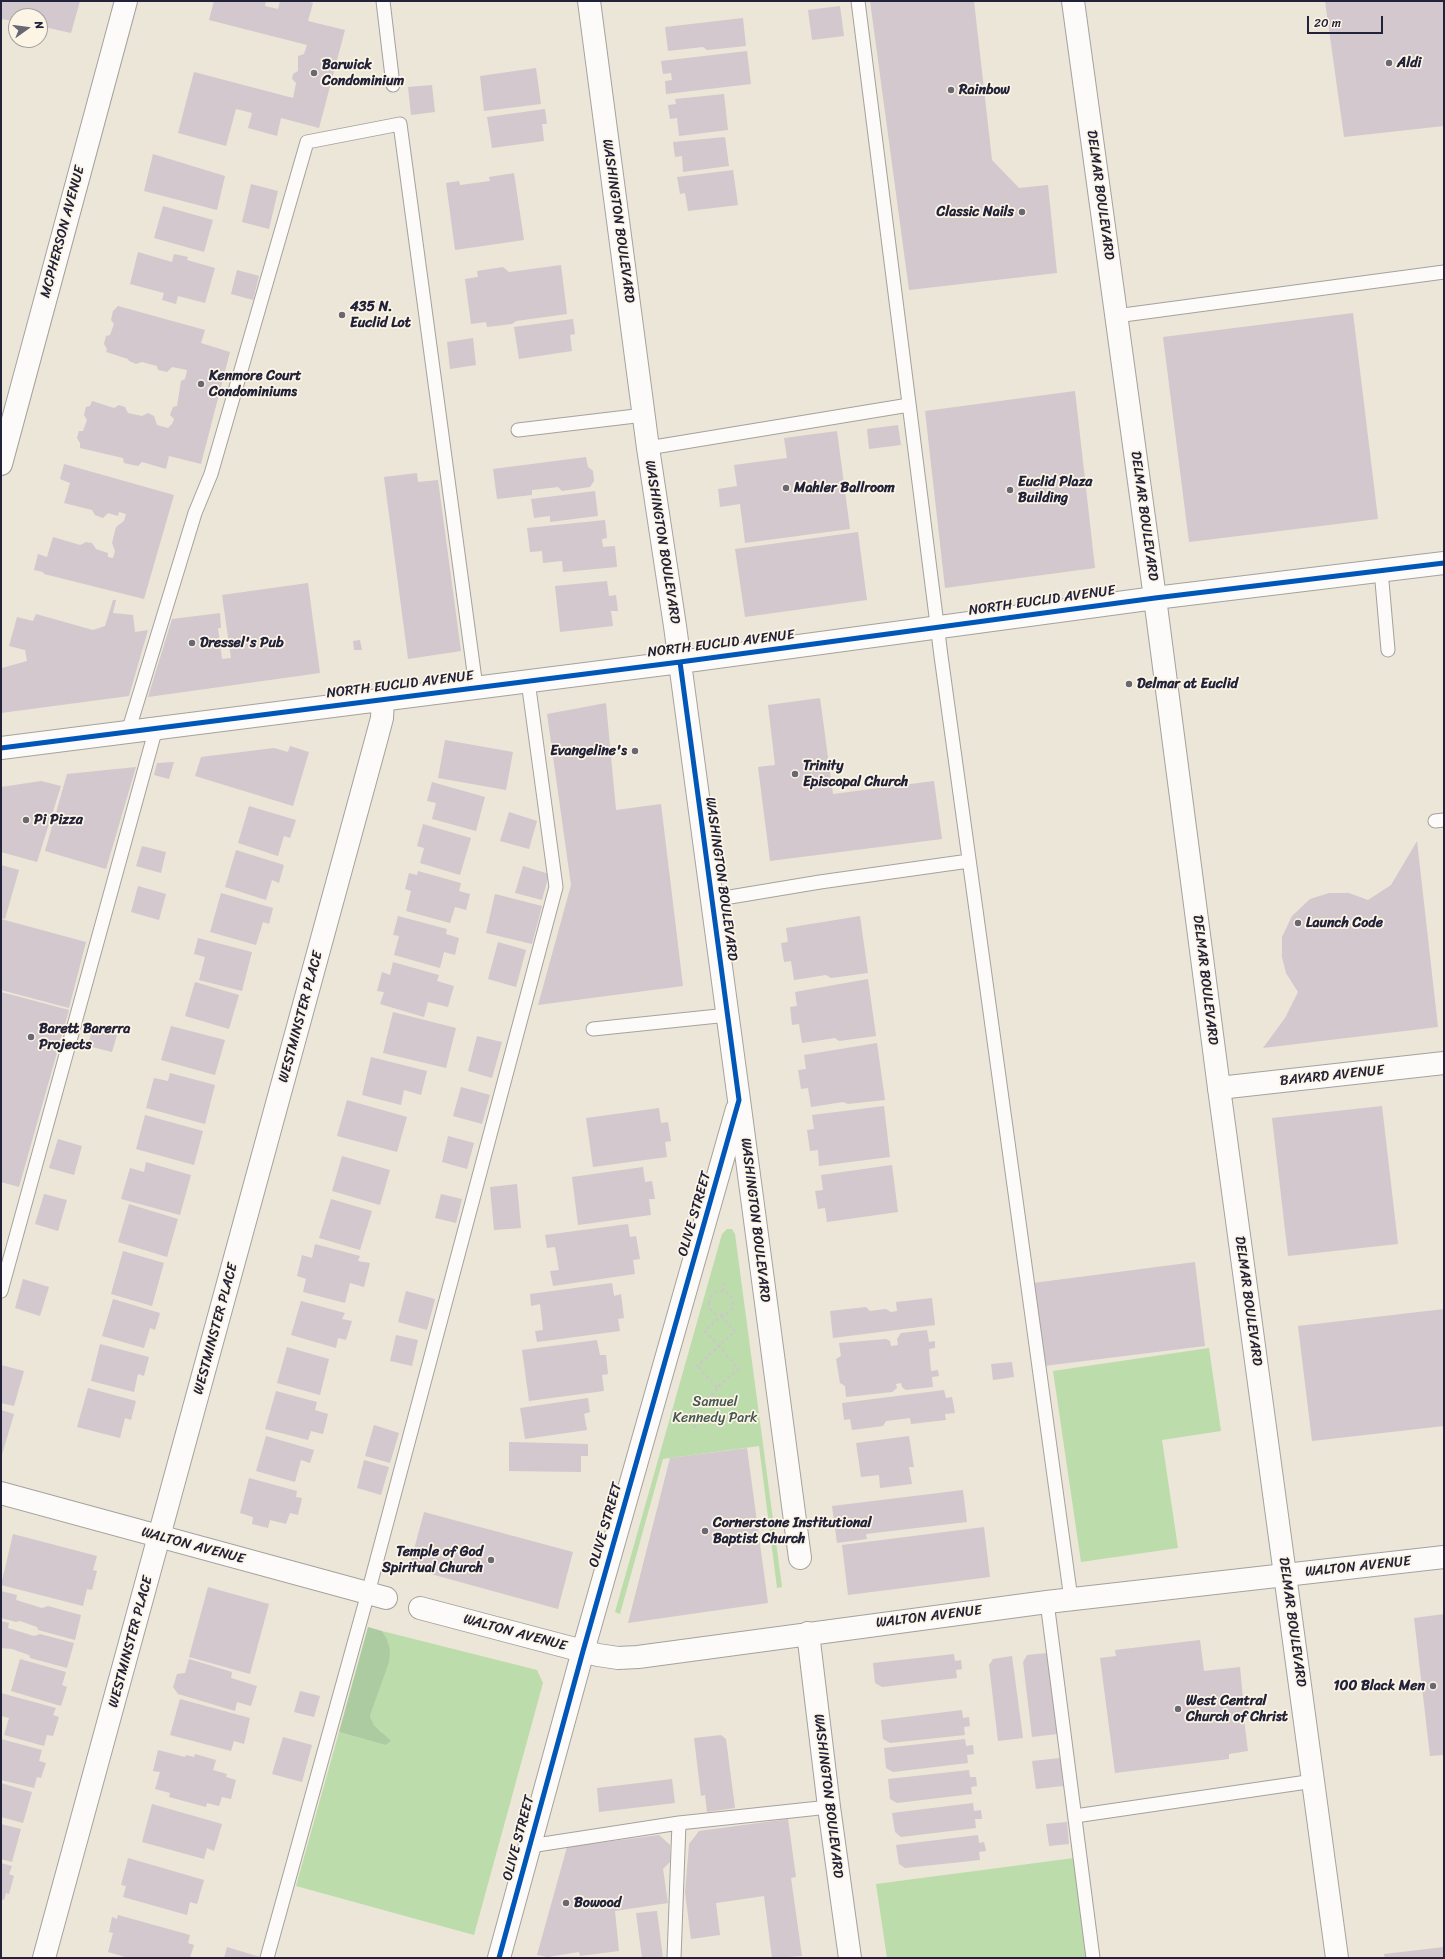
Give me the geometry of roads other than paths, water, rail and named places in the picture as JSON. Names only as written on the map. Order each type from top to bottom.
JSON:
[{"type":"street","name":"MCPHERSON AVENUE","points":[[1,464],[126,1]]},
{"type":"street","name":"WASHINGTON BOULEVARD","points":[[589,1],[648,448],[680,662],[728,1015],[800,1558]]},
{"type":"street","name":"DELMAR BOULEVARD","points":[[1073,1],[1155,598],[1219,1088],[1337,1958]]},
{"type":"street","name":"NORTH EUCLID AVENUE","points":[[1,748],[680,662],[1155,598],[1444,563]]},
{"type":"street","name":"WESTMINSTER PLACE","points":[[44,1958],[377,737],[382,718],[383,699]]},
{"type":"street","name":"BAYARD AVENUE","points":[[1219,1088],[1444,1063]]},
{"type":"street","name":"OLIVE STREET","points":[[499,1958],[583,1651],[739,1100]]},
{"type":"street","name":"WALTON AVENUE","points":[[1,1493],[377,1595]]},
{"type":"street","name":"WALTON AVENUE","points":[[420,1608],[583,1651],[618,1658],[638,1657],[808,1633],[1071,1599],[1444,1557]]},
{"type":"street","name":"WASHINGTON BOULEVARD","points":[[808,1633],[829,1807],[850,1958]]},
{"type":"lane","points":[[383,1],[393,86]]},
{"type":"lane","points":[[858,1],[937,627],[1071,1599]]},
{"type":"lane","points":[[128,732],[195,513],[211,474],[307,142],[400,124],[476,687]]},
{"type":"lane","points":[[1116,316],[1444,272]]},
{"type":"lane","points":[[648,448],[909,405]]},
{"type":"lane","points":[[518,430],[644,414]]},
{"type":"lane","points":[[1381,570],[1388,650]]},
{"type":"lane","points":[[267,1958],[377,1595],[556,887],[528,681]]},
{"type":"lane","points":[[1,1291],[156,728]]},
{"type":"lane","points":[[712,900],[820,882],[969,861]]},
{"type":"lane","points":[[593,1029],[728,1015]]},
{"type":"lane","points":[[1047,1602],[1093,1958]]},
{"type":"lane","points":[[1075,1816],[1314,1781]]},
{"type":"lane","points":[[530,1846],[679,1823],[829,1807]]},
{"type":"lane","points":[[674,1958],[679,1823]]},
{"type":"place","name":"Aldi","points":[[1389,63]]},
{"type":"place","name":"Barwick Condominium","points":[[314,73]]},
{"type":"place","name":"Rainbow","points":[[951,90]]},
{"type":"place","name":"Classic Nails","points":[[1022,212]]},
{"type":"place","name":"435 N. Euclid Lot","points":[[342,315]]},
{"type":"place","name":"Kenmore Court Condominiums","points":[[201,384]]},
{"type":"place","name":"Mahler Ballroom","points":[[786,488]]},
{"type":"place","name":"Euclid Plaza Building","points":[[1010,490]]},
{"type":"place","name":"Dressel's Pub","points":[[192,643]]},
{"type":"place","name":"Delmar at Euclid","points":[[1129,684]]},
{"type":"place","name":"Evangeline's","points":[[635,751]]},
{"type":"place","name":"Trinity Episcopal Church","points":[[795,774]]},
{"type":"place","name":"Pi Pizza","points":[[26,820]]},
{"type":"place","name":"Launch Code","points":[[1298,923]]},
{"type":"place","name":"Barett Barerra Projects","points":[[31,1037]]},
{"type":"place","name":"Cornerstone Institutional Baptist Church","points":[[705,1531]]},
{"type":"place","name":"Temple of God Spiritual Church","points":[[491,1560]]},
{"type":"place","name":"100 Black Men","points":[[1433,1686]]},
{"type":"place","name":"West Central Church of Christ","points":[[1178,1709]]},
{"type":"place","name":"Bowood","points":[[566,1903]]},
{"type":"park label","name":"Samuel Kennedy Park","points":[[715,1410]]}]
